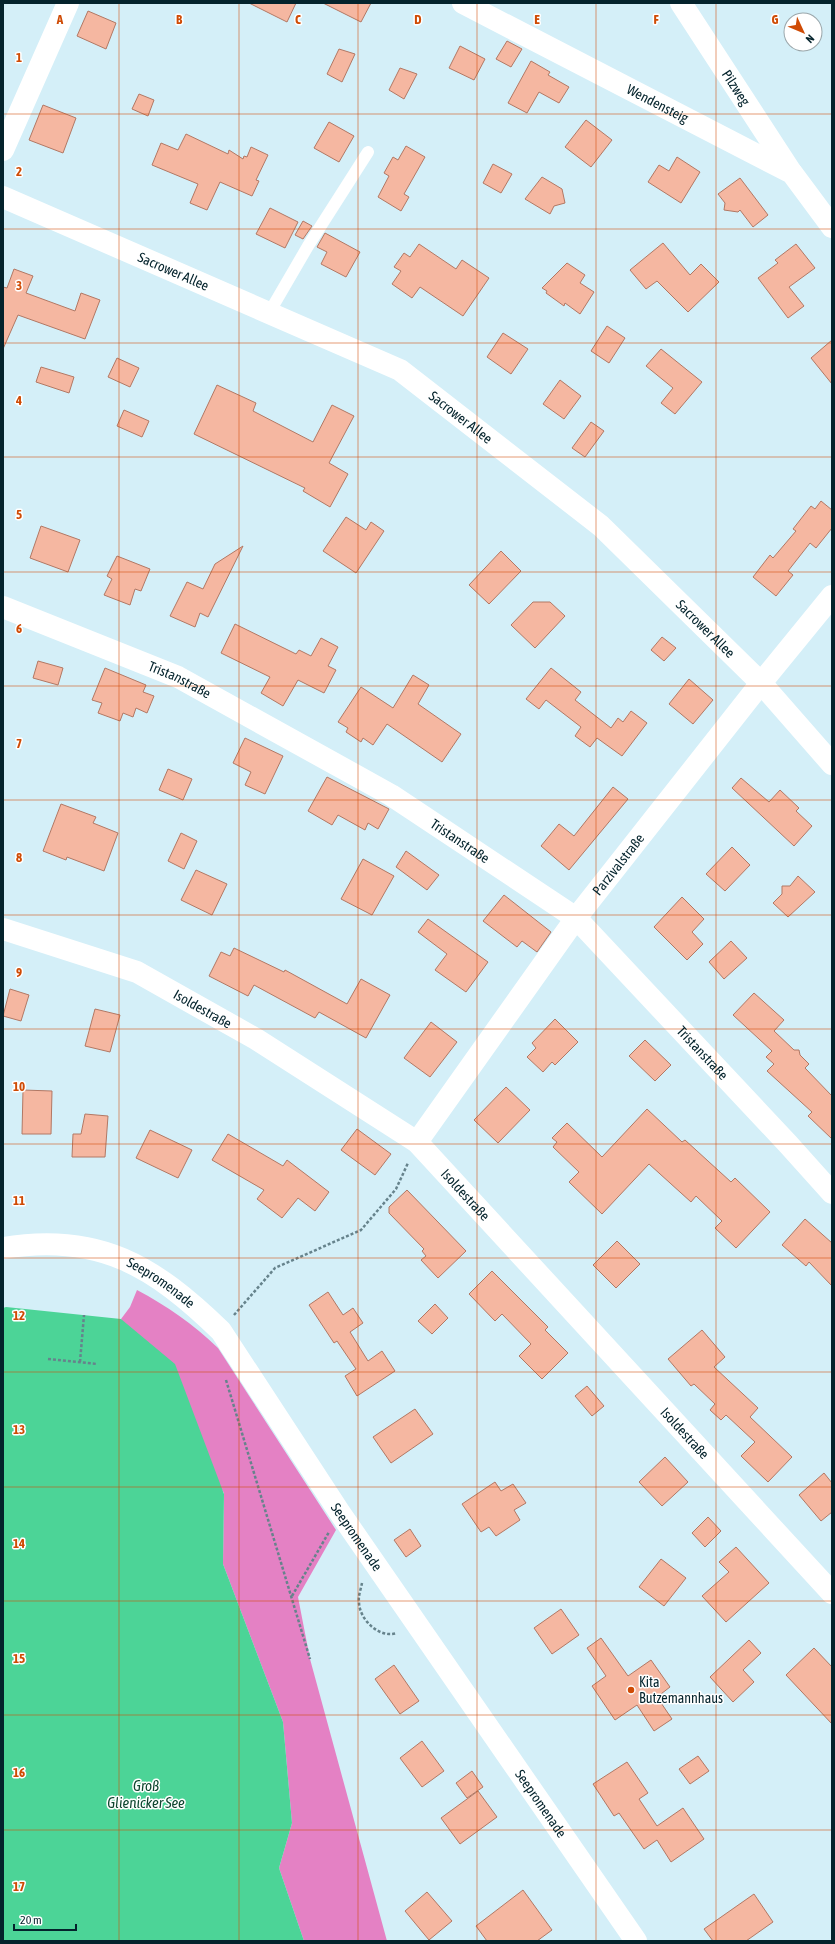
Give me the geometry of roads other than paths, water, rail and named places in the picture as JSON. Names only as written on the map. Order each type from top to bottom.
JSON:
[{"type":"street","points":[[3,150],[68,3]]},
{"type":"street","name":"Wendensteig","points":[[463,3],[792,173],[832,227]]},
{"type":"street","name":"Pilzweg","points":[[681,3],[792,173]]},
{"type":"street","name":"Sacrower Allee","points":[[3,197],[400,370],[601,526],[761,683],[832,764]]},
{"type":"street","name":"Parzivalstraße","points":[[417,1142],[576,918],[761,683],[832,596]]},
{"type":"street","name":"Tristanstraße","points":[[3,607],[178,677],[391,795],[576,918],[832,1193]]},
{"type":"street","name":"Isoldestraße","points":[[3,929],[137,972],[256,1039],[417,1142],[832,1593]]},
{"type":"street","name":"Seepromenade","points":[[3,1248],[22,1244],[58,1243],[115,1255],[148,1271],[171,1286],[221,1331],[375,1564],[636,1941]]},
{"type":"lane","points":[[269,313],[308,246],[368,152]]},
{"type":"water","name":"Groß Glienicker See","points":[[6,1307],[121,1319],[175,1364],[224,1494],[223,1564],[283,1722],[292,1823],[279,1868],[304,1941],[3,1941],[3,1308]]},
{"type":"place","name":"Kita Butzemannhaus","points":[[631,1690]]}]
